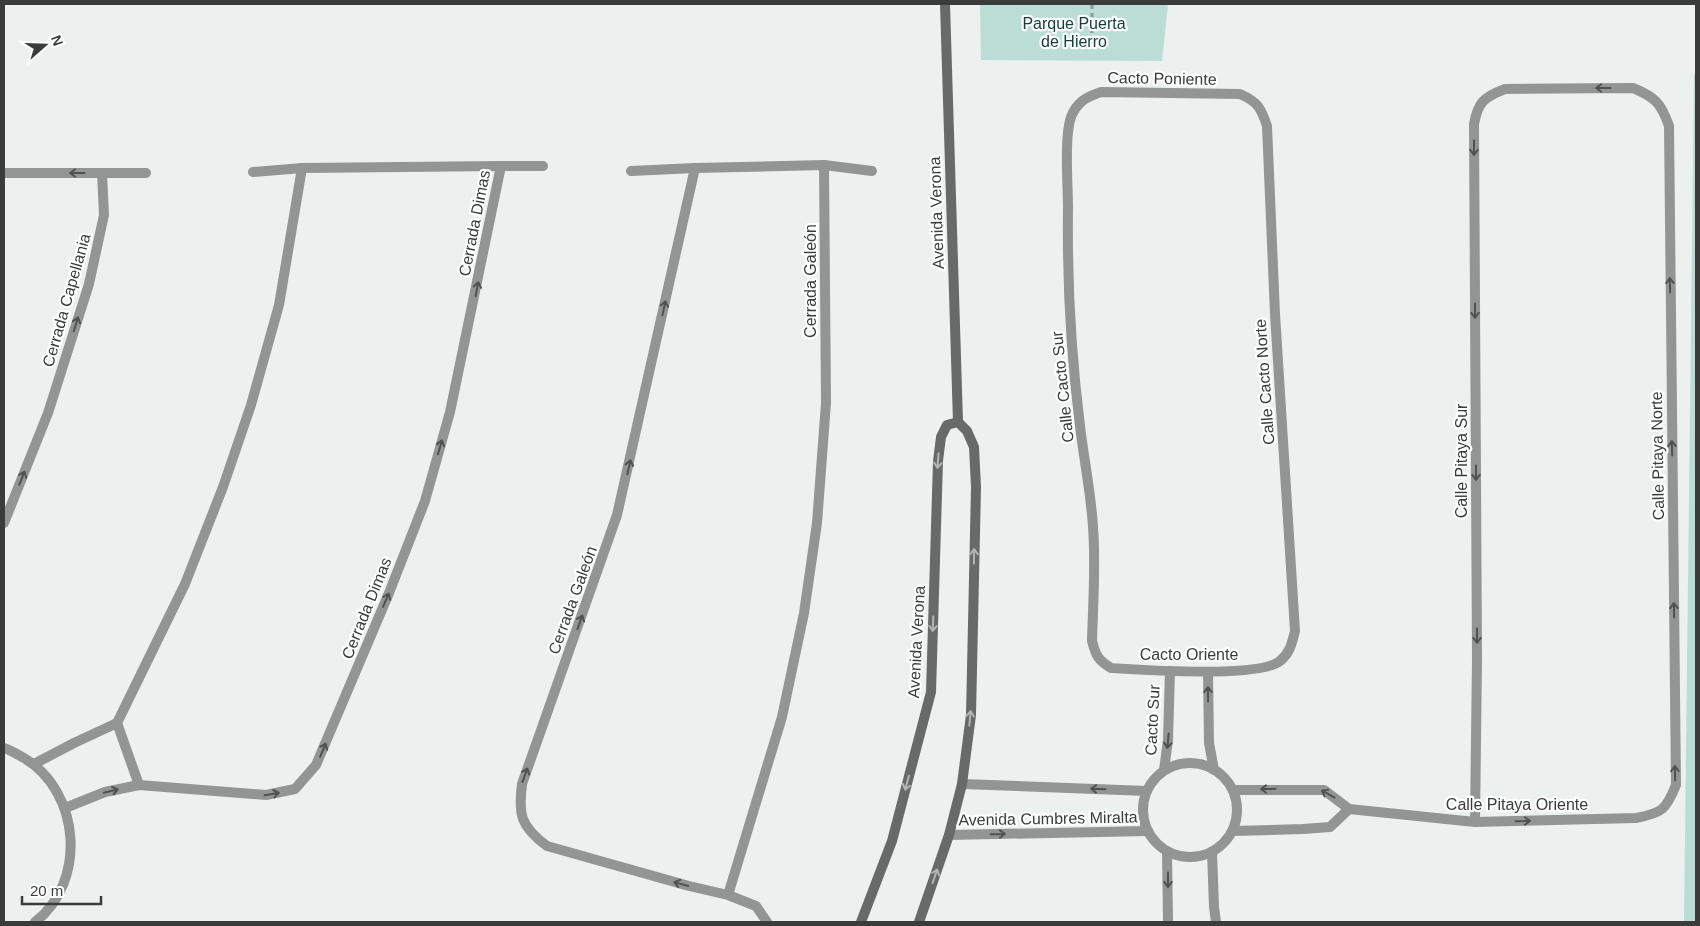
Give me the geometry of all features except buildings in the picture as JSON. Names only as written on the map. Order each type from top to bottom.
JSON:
[{"type":"street","name":"Avenida Verona","points":[[861,922],[892,841],[931,692],[938,461],[941,437],[947,425],[958,422],[945,4]]},
{"type":"street","name":"Calle Pitaya Norte","points":[[1482,101],[1492,94],[1505,89],[1633,88],[1650,95],[1662,108],[1669,126],[1676,785],[1669,803],[1655,814]]},
{"type":"street","name":"Cacto Poniente","points":[[1076,107],[1086,97],[1101,92],[1240,94],[1252,100]]},
{"type":"street","name":"Calle Cacto Norte","points":[[1252,100],[1262,111],[1267,126],[1275,314],[1295,631],[1290,651],[1279,663]]},
{"type":"street","name":"Calle Pitaya Sur","points":[[1475,822],[1477,648],[1474,124],[1476,112],[1482,101]]},
{"type":"street","name":"Calle Cacto Sur","points":[[1076,107],[1070,119],[1068,138],[1067,232],[1071,327],[1080,426],[1094,529],[1092,641],[1095,653],[1101,662]]},
{"type":"street","points":[[631,171],[824,165],[872,171]]},
{"type":"street","name":"Cerrada Galeón","points":[[728,895],[782,717],[804,613],[817,523],[826,403],[824,165]]},
{"type":"street","points":[[501,166],[543,166]]},
{"type":"street","name":"Cerrada Dimas","points":[[65,808],[105,792],[140,785],[266,795],[295,789],[316,765],[389,593],[425,501],[450,412],[501,166],[302,168],[253,172]]},
{"type":"street","points":[[34,764],[117,723],[185,584],[230,469],[251,405],[279,305],[302,168]]},
{"type":"street","name":"Cerrada Galeón","points":[[695,168],[618,515],[522,784],[520,804],[523,822],[534,837],[546,846],[728,895],[756,906],[767,922]]},
{"type":"street","points":[[4,173],[146,173]]},
{"type":"street","name":"Cerrada Capellania","points":[[4,523],[48,413],[89,284],[104,215],[102,173]]},
{"type":"street","points":[[919,922],[949,835],[962,784],[970,715],[976,487],[974,447],[967,431],[958,422]]},
{"type":"street","name":"Cacto Oriente","points":[[1101,662],[1111,668],[1170,672],[1208,672],[1261,668],[1279,663]]},
{"type":"street","name":"Cacto Sur","points":[[1164,770],[1168,740],[1170,672]]},
{"type":"street","points":[[1208,672],[1209,743],[1214,770]]},
{"type":"street","points":[[117,723],[140,785]]},
{"type":"street","points":[[4,748],[34,764],[47,777],[57,791],[65,808],[72,836],[70,866],[60,893],[41,920]]},
{"type":"street","points":[[1189,763],[1202,765],[1214,770],[1225,778],[1237,803],[1237,818],[1233,831],[1224,843],[1212,852],[1197,857],[1182,857],[1167,852],[1156,843],[1148,831],[1144,818],[1144,804],[1147,791],[1164,770],[1176,765],[1189,763]]},
{"type":"street","name":"Avenida Cumbres Miralta","points":[[962,784],[1147,791]]},
{"type":"street","points":[[1232,790],[1324,790],[1349,809],[1330,827],[1233,831]]},
{"type":"street","name":"Calle Pitaya Oriente","points":[[1349,809],[1475,822],[1636,818],[1655,814]]},
{"type":"street","name":"Avenida Cumbres Miralta","points":[[949,835],[1148,831]]},
{"type":"street","points":[[1167,852],[1168,922]]},
{"type":"street","points":[[1212,852],[1216,922]]},
{"type":"path","points":[[1092,4],[1092,33]]},
{"type":"green space","name":"Parque Puerta de Hierro","points":[[980,4],[1168,4],[1162,61],[981,60]]},
{"type":"green space","points":[[1694,74],[1696,74],[1696,922],[1684,922]]}]
